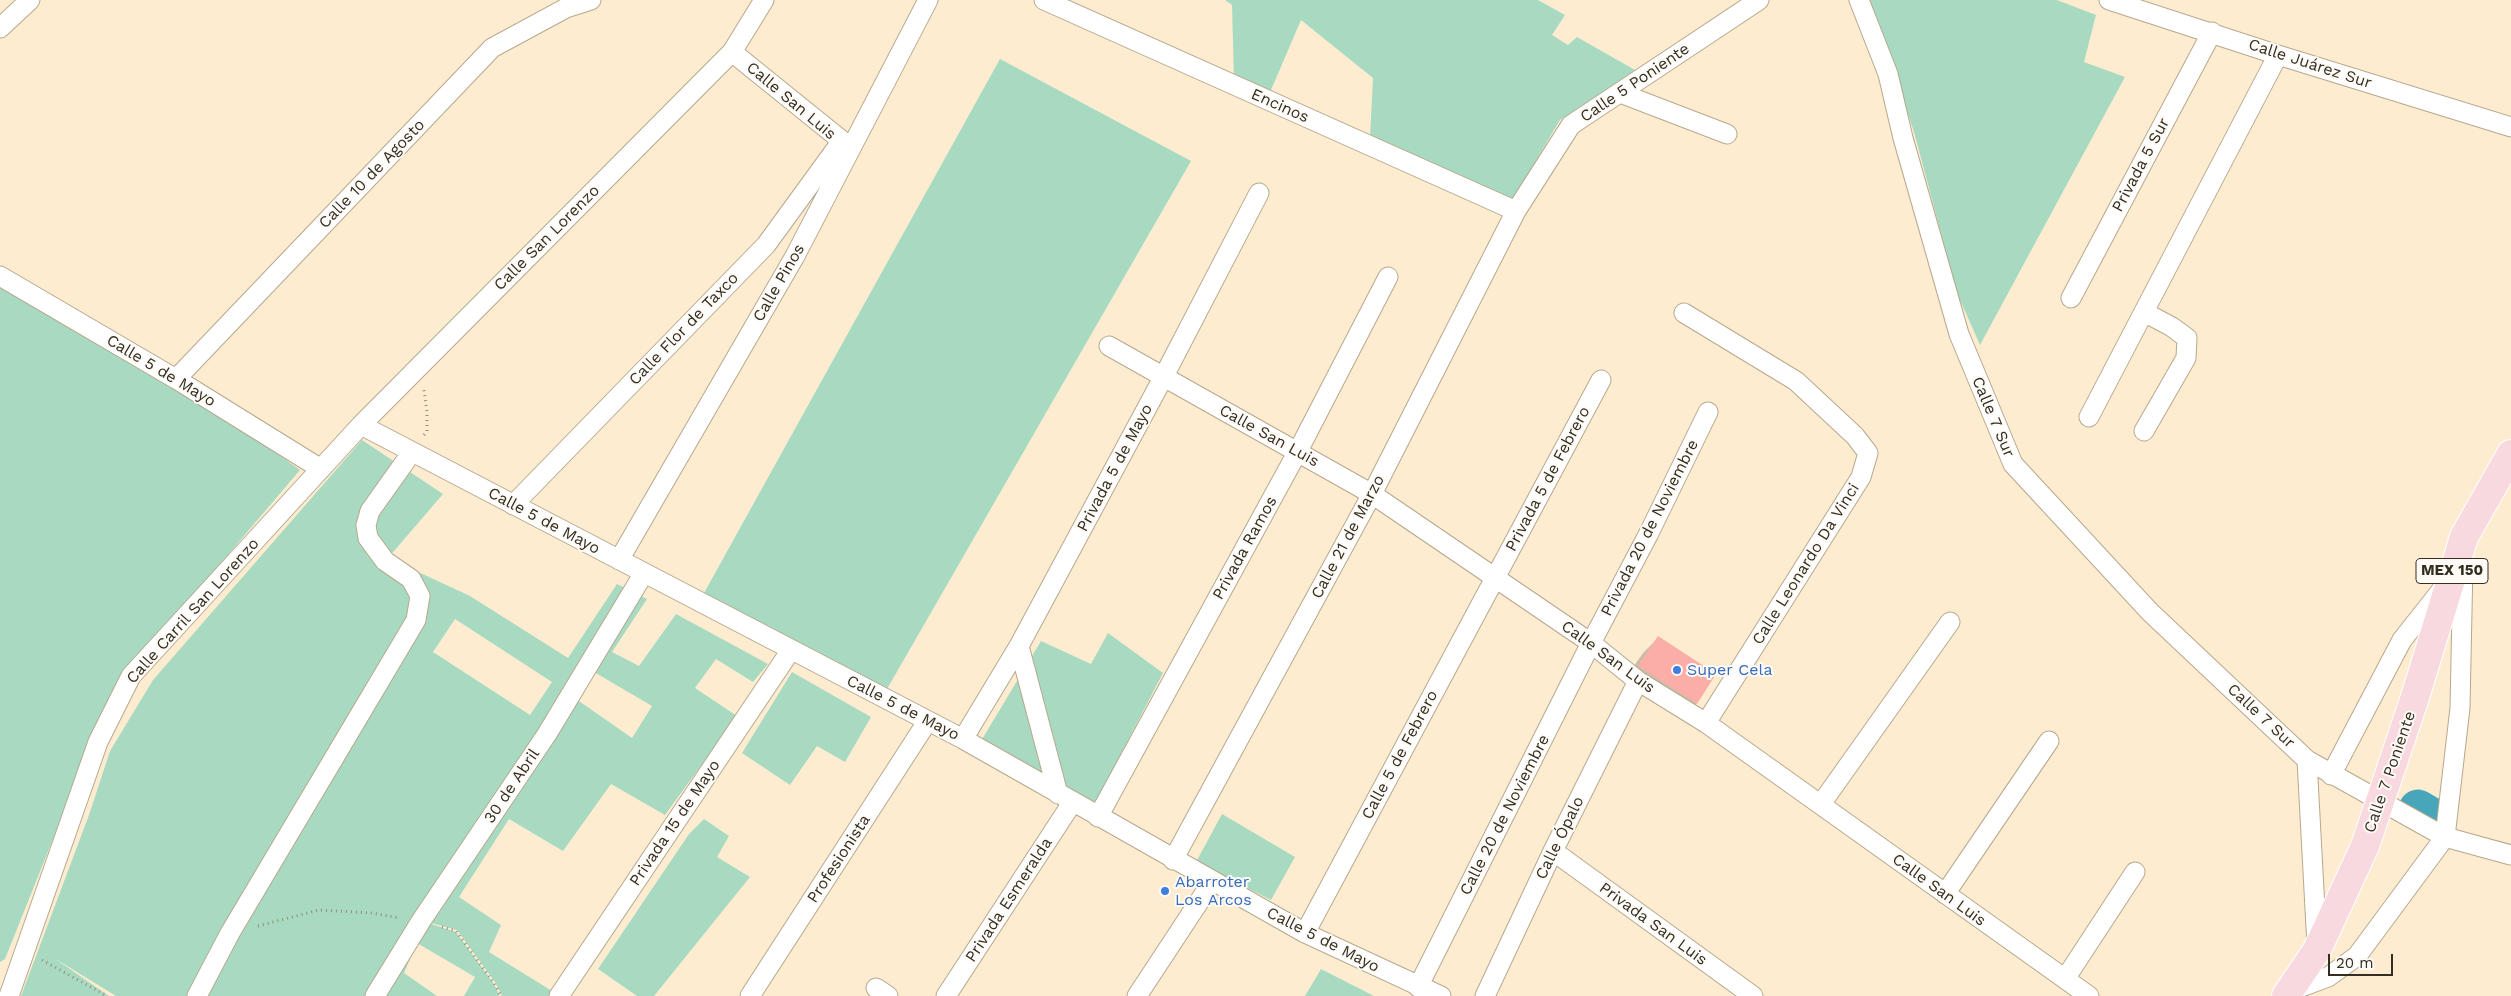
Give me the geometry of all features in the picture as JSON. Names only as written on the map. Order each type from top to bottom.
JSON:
[{"type":"main road","name":"MEX 150","points":[[2449,580],[2464,537],[2511,454]]},
{"type":"main road","name":"Calle 7 Poniente","points":[[2317,950],[2365,846],[2415,697],[2449,580]]},
{"type":"main road","name":"MEX 150","points":[[2287,994],[2317,950]]},
{"type":"street","points":[[0,28],[30,0]]},
{"type":"street","name":"Calle 10 de Agosto","points":[[176,379],[492,48],[566,8],[592,0]]},
{"type":"street","name":"Calle San Lorenzo","points":[[321,469],[361,425],[418,370],[732,52],[764,0]]},
{"type":"street","name":"Calle Pinos","points":[[619,560],[795,256],[846,145],[928,0]]},
{"type":"street","name":"Encinos","points":[[1044,0],[1516,211]]},
{"type":"street","name":"Calle 5 Poniente","points":[[1516,211],[1571,125],[1759,0]]},
{"type":"street","name":"Calle 7 Sur","points":[[1859,0],[1888,74],[1903,138],[1959,334],[2013,464],[2150,612],[2307,760],[2445,837],[2511,855]]},
{"type":"street","name":"Calle Juárez Sur","points":[[2109,0],[2278,55],[2511,127]]},
{"type":"street","name":"Privada 5 Sur","points":[[2071,298],[2212,32]]},
{"type":"street","name":"Calle San Luis","points":[[732,52],[846,145]]},
{"type":"street","points":[[2089,417],[2278,55]]},
{"type":"street","points":[[1620,93],[1727,134]]},
{"type":"street","name":"Calle Flor de Taxco","points":[[512,505],[766,244],[846,145]]},
{"type":"street","name":"Privada 5 de Mayo","points":[[963,739],[1019,646],[1163,378],[1259,193]]},
{"type":"street","name":"Calle 21 de Marzo","points":[[1173,860],[1372,494],[1516,211]]},
{"type":"street","name":"Calle 5 de Mayo","points":[[0,276],[176,379],[321,469]]},
{"type":"street","name":"Privada Ramos","points":[[1098,817],[1298,451],[1388,277]]},
{"type":"street","points":[[2144,312],[2172,327],[2187,338],[2186,358],[2144,430]]},
{"type":"street","name":"Calle Leonardo Da Vinci","points":[[1684,313],[1796,381],[1855,436],[1868,453],[1861,476],[1706,723]]},
{"type":"street","name":"Calle San Luis","points":[[1109,346],[1372,494],[1591,644],[1638,681],[1706,723],[2089,996]]},
{"type":"street","name":"Privada 5 de Febrero","points":[[1495,578],[1601,380]]},
{"type":"street","name":"Privada 20 de Noviembre","points":[[1591,644],[1650,533],[1708,412]]},
{"type":"street","name":"Calle 5 de Mayo","points":[[361,425],[927,722],[963,739],[1065,799],[1305,933],[1418,987],[1441,996]]},
{"type":"street","points":[[197,996],[230,933],[416,620],[420,596],[411,579],[385,561],[368,538],[366,525],[370,512],[412,452]]},
{"type":"street","name":"Calle Carril San Lorenzo","points":[[9,996],[98,742],[131,676],[321,469]]},
{"type":"street","points":[[2287,994],[2328,977],[2357,956],[2445,837],[2460,708],[2464,537]]},
{"type":"street","name":"30 de Abril","points":[[375,996],[421,921],[547,734],[644,574]]},
{"type":"street","name":"Calle 5 de Febrero","points":[[1305,933],[1495,578]]},
{"type":"street","points":[[2331,775],[2402,640],[2449,580]]},
{"type":"street","points":[[1821,804],[1950,622]]},
{"type":"street","name":"Calle 20 de Noviembre","points":[[1418,987],[1591,644]]},
{"type":"street","points":[[1019,646],[1065,799]]},
{"type":"street","name":"Privada 15 de Mayo","points":[[559,996],[791,650]]},
{"type":"street","name":"Calle Ópalo","points":[[1485,996],[1553,851],[1638,681]]},
{"type":"street","name":"Profesionista","points":[[750,996],[927,722]]},
{"type":"street","points":[[1945,894],[2049,741]]},
{"type":"street","name":"Calle 7 Sur","points":[[2307,760],[2317,950]]},
{"type":"street","name":"Privada Esmeralda","points":[[946,996],[1065,799]]},
{"type":"street","name":"Privada San Luis","points":[[1553,851],[1753,996]]},
{"type":"street","points":[[2065,978],[2135,872]]},
{"type":"street","points":[[1137,996],[1212,882]]},
{"type":"path","points":[[412,452],[427,431],[428,412],[424,386],[418,370]]},
{"type":"path","points":[[230,933],[320,910],[372,913],[421,921],[456,931],[494,983],[501,996]]},
{"type":"path","points":[[25,951],[107,996]]},
{"type":"green space","points":[[1225,0],[1538,0],[1565,15],[1552,35],[1568,45],[1577,37],[1635,70],[1560,120],[1510,204],[1370,138],[1373,78],[1301,20],[1268,97],[1234,82],[1232,5]]},
{"type":"green space","points":[[1869,0],[2057,0],[2096,15],[2084,62],[2125,77],[1980,345],[1957,293],[1914,132]]},
{"type":"green space","points":[[1000,59],[1191,161],[887,689],[704,593]]},
{"type":"green space","points":[[0,288],[173,379],[300,470],[186,604],[93,739],[5,959],[0,962]]},
{"type":"green space","points":[[362,440],[443,494],[388,558],[470,596],[568,658],[617,584],[647,599],[612,652],[639,666],[676,614],[768,664],[753,682],[716,659],[695,688],[737,716],[665,815],[611,784],[563,851],[509,819],[459,897],[501,925],[489,952],[552,991],[549,996],[502,996],[495,982],[457,930],[412,918],[456,932],[494,984],[500,996],[464,996],[475,977],[417,943],[404,973],[437,996],[116,996],[54,958],[109,996],[21,996],[89,815],[110,751],[153,680]],"holes":[[[455,619],[552,682],[530,715],[433,652]],[[594,672],[652,706],[632,738],[566,692]]]},
{"type":"green space","points":[[1108,633],[1163,673],[1095,804],[981,741],[1041,641],[1091,664]]},
{"type":"green space","points":[[792,672],[871,717],[845,762],[817,746],[790,785],[742,753]]},
{"type":"green space","points":[[1222,814],[1295,857],[1271,900],[1196,862]]},
{"type":"green space","points":[[704,819],[729,836],[717,857],[750,877],[654,996],[637,996],[598,969],[689,834]]},
{"type":"green space","points":[[1321,969],[1374,996],[1305,996]]},
{"type":"building","name":"Super Cela","points":[[1658,636],[1716,674],[1697,704],[1638,666]]},
{"type":"waterway","points":[[2418,809],[2430,816]]},
{"type":"place","name":"Super Cela","points":[[1677,670]]},
{"type":"place","name":"Abarroter Los Arcos","points":[[1165,891]]}]
